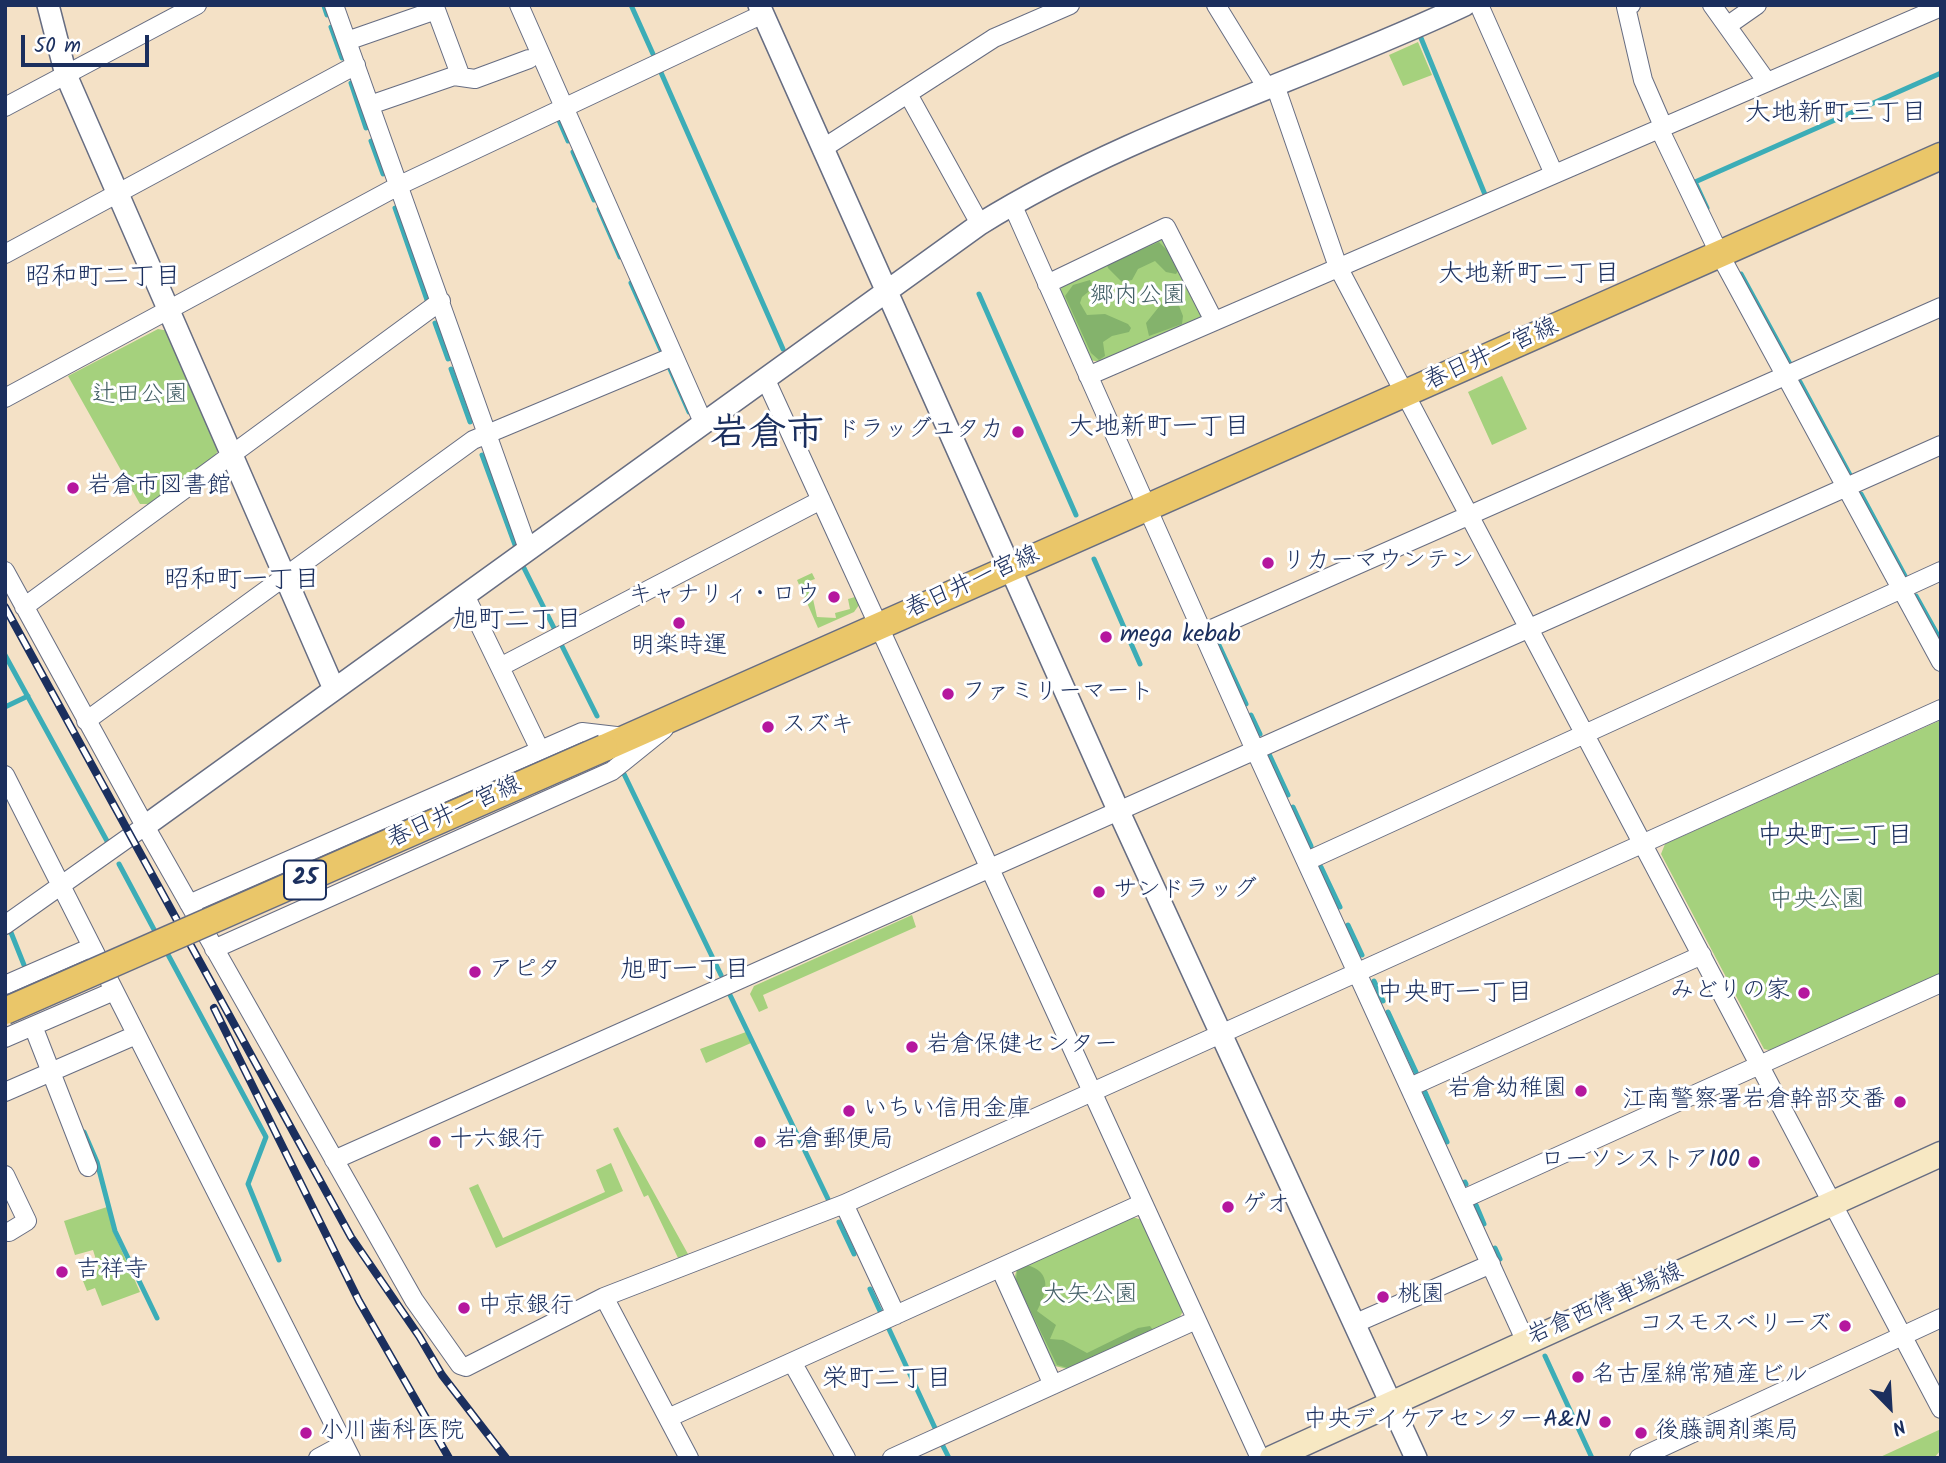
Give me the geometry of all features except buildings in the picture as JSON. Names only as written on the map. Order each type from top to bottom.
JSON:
[{"type":"main road","name":"春日井一宮線","points":[[5,1011],[1941,156]]},
{"type":"main road","name":"岩倉西停車場線","points":[[1272,1458],[1941,1154]]},
{"type":"street","points":[[48,5],[66,75],[334,689]]},
{"type":"street","points":[[5,107],[197,5]]},
{"type":"street","points":[[334,5],[528,549]]},
{"type":"street","points":[[519,5],[704,422]]},
{"type":"street","points":[[822,149],[995,38],[1070,5]]},
{"type":"street","points":[[1216,5],[1271,87],[1338,267],[1404,395],[1941,1409]]},
{"type":"street","points":[[5,925],[980,224],[1036,190],[1215,107],[1387,42],[1465,5]]},
{"type":"street","points":[[1479,5],[1554,174]]},
{"type":"street","points":[[1631,5],[1626,8],[1643,80],[1661,127],[1720,255],[1941,662]]},
{"type":"street","points":[[1712,5],[1767,82]]},
{"type":"street","points":[[1727,26],[1757,5]]},
{"type":"street","points":[[1088,376],[1941,6]]},
{"type":"street","points":[[347,41],[436,10],[461,77]]},
{"type":"street","points":[[5,398],[400,185],[761,10],[1119,811],[1416,1458]]},
{"type":"street","points":[[370,105],[454,76],[475,79],[529,59]]},
{"type":"street","points":[[5,254],[356,65]]},
{"type":"street","points":[[908,94],[980,224]]},
{"type":"street","points":[[1012,204],[1146,508],[1205,632],[1255,750],[1526,1342]]},
{"type":"street","points":[[1048,284],[1166,227],[1214,321]]},
{"type":"street","points":[[24,607],[441,301]]},
{"type":"street","points":[[1205,632],[1941,307]]},
{"type":"street","points":[[86,721],[487,432],[674,356]]},
{"type":"street","points":[[765,378],[1260,1458]]},
{"type":"street","points":[[334,1160],[1941,445]]},
{"type":"street","points":[[500,667],[821,500]]},
{"type":"street","points":[[5,572],[214,949],[414,1300],[460,1365],[466,1367],[604,1297],[844,1204],[1941,709]]},
{"type":"street","points":[[1307,861],[1941,572]]},
{"type":"street","points":[[466,595],[540,750]]},
{"type":"street","points":[[214,949],[612,771],[685,712]]},
{"type":"street","points":[[189,904],[582,732],[615,743]]},
{"type":"street","points":[[5,775],[347,1451],[318,1458]]},
{"type":"street","points":[[5,985],[92,947]]},
{"type":"street","points":[[1410,1087],[1702,955]]},
{"type":"street","points":[[1461,1200],[1941,983]]},
{"type":"street","points":[[5,1038],[114,991]]},
{"type":"street","points":[[33,1026],[89,1167]]},
{"type":"street","points":[[5,1092],[136,1035]]},
{"type":"street","points":[[5,1175],[27,1221],[9,1231]]},
{"type":"street","points":[[668,1418],[1143,1203]]},
{"type":"street","points":[[844,1204],[895,1315]]},
{"type":"street","points":[[1356,1324],[1491,1264]]},
{"type":"street","points":[[1000,1268],[1053,1385]]},
{"type":"street","points":[[604,1297],[689,1458]]},
{"type":"street","points":[[1639,1458],[1941,1318]]},
{"type":"street","points":[[892,1458],[1196,1320]]},
{"type":"street","points":[[792,1362],[846,1458]]},
{"type":"green space","points":[[1418,42],[1432,75],[1403,86],[1389,55]]},
{"type":"green space","name":"郷内公園","points":[[1157,238],[1166,241],[1203,314],[1202,320],[1100,362],[1090,360],[1060,294],[1062,285]]},
{"type":"green space","points":[[1159,242],[1171,254],[1178,271],[1176,274],[1166,272],[1155,261],[1138,269],[1132,280],[1122,282],[1108,268],[1107,265]]},
{"type":"green space","points":[[1090,280],[1093,288],[1082,297],[1080,303],[1087,315],[1105,314],[1131,328],[1129,332],[1112,336],[1103,342],[1105,356],[1099,360],[1091,353],[1065,296],[1073,285]]},
{"type":"green space","points":[[1170,293],[1174,293],[1183,316],[1182,324],[1149,336],[1146,323]]},
{"type":"green space","name":"辻田公園","points":[[158,329],[169,331],[218,448],[215,459],[151,504],[140,504],[68,376]]},
{"type":"green space","points":[[1502,376],[1527,429],[1492,445],[1468,392]]},
{"type":"green space","points":[[812,573],[815,579],[809,581],[817,617],[836,618],[835,613],[850,609],[848,599],[855,597],[859,605],[854,612],[818,628],[797,580]]},
{"type":"green space","name":"中央公園","points":[[1941,720],[1941,974],[1773,1051],[1764,1049],[1661,854],[1665,844]]},
{"type":"green space","points":[[912,915],[916,927],[763,995],[768,1008],[759,1012],[750,994],[754,986]]},
{"type":"green space","points":[[746,1032],[751,1043],[706,1063],[700,1049]]},
{"type":"green space","points":[[618,1127],[688,1254],[678,1258],[648,1195],[644,1197],[613,1129]]},
{"type":"green space","points":[[611,1163],[623,1191],[496,1248],[469,1188],[478,1184],[503,1238],[605,1192],[596,1170]]},
{"type":"green space","points":[[107,1207],[113,1231],[140,1292],[102,1306],[95,1288],[87,1291],[81,1276],[99,1269],[93,1250],[75,1255],[64,1221]]},
{"type":"green space","name":"大矢公園","points":[[1132,1217],[1143,1220],[1185,1308],[1179,1318],[1067,1369],[1055,1366],[1014,1279],[1017,1269]]},
{"type":"green space","points":[[1026,1265],[1041,1272],[1044,1277],[1045,1290],[1037,1311],[1056,1325],[1050,1339],[1063,1340],[1087,1353],[1138,1328],[1150,1326],[1153,1330],[1068,1368],[1057,1365],[1016,1281],[1017,1270]]},
{"type":"green space","points":[[1941,1429],[1941,1450],[1934,1458],[1878,1458]]},
{"type":"waterway","points":[[631,5],[653,54]]},
{"type":"waterway","points":[[324,6],[327,15]]},
{"type":"waterway","points":[[331,27],[342,58]]},
{"type":"waterway","points":[[1421,38],[1486,197]]},
{"type":"waterway","points":[[659,68],[783,349]]},
{"type":"waterway","points":[[1707,208],[1695,182],[1941,73]]},
{"type":"waterway","points":[[351,83],[366,128]]},
{"type":"waterway","points":[[558,118],[568,141]]},
{"type":"waterway","points":[[371,141],[383,174]]},
{"type":"waterway","points":[[573,152],[594,200]]},
{"type":"waterway","points":[[395,208],[427,300]]},
{"type":"waterway","points":[[599,209],[620,257]]},
{"type":"waterway","points":[[1741,274],[1790,364]]},
{"type":"waterway","points":[[631,283],[661,350]]},
{"type":"waterway","points":[[979,294],[1076,515]]},
{"type":"waterway","points":[[435,323],[448,359]]},
{"type":"waterway","points":[[451,369],[470,422]]},
{"type":"waterway","points":[[670,369],[689,412]]},
{"type":"waterway","points":[[1800,382],[1850,475]]},
{"type":"waterway","points":[[482,455],[515,545]]},
{"type":"waterway","points":[[1861,494],[1905,576]]},
{"type":"waterway","points":[[1094,559],[1140,664]]},
{"type":"waterway","points":[[523,566],[555,630]]},
{"type":"waterway","points":[[1916,596],[1941,641]]},
{"type":"waterway","points":[[1218,643],[1246,704]]},
{"type":"waterway","points":[[561,644],[597,716]]},
{"type":"waterway","points":[[5,655],[107,841]]},
{"type":"waterway","points":[[5,707],[28,696]]},
{"type":"waterway","points":[[1251,715],[1260,734]]},
{"type":"waterway","points":[[1269,754],[1288,795]]},
{"type":"waterway","points":[[624,774],[721,975]]},
{"type":"waterway","points":[[1293,807],[1311,846]]},
{"type":"waterway","points":[[119,864],[158,937]]},
{"type":"waterway","points":[[1321,867],[1340,907]]},
{"type":"waterway","points":[[1348,925],[1362,955]]},
{"type":"waterway","points":[[10,930],[24,965]]},
{"type":"waterway","points":[[165,949],[266,1137],[248,1184],[279,1260]]},
{"type":"waterway","points":[[1374,981],[1383,1001]]},
{"type":"waterway","points":[[730,995],[828,1199]]},
{"type":"waterway","points":[[1388,1012],[1416,1072]]},
{"type":"waterway","points":[[1425,1092],[1447,1142]]},
{"type":"waterway","points":[[84,1132],[97,1162],[115,1231],[157,1318]]},
{"type":"waterway","points":[[1476,1205],[1484,1224]]},
{"type":"waterway","points":[[839,1222],[854,1254]]},
{"type":"waterway","points":[[1495,1248],[1500,1259]]},
{"type":"waterway","points":[[870,1289],[880,1311]]},
{"type":"waterway","points":[[888,1327],[935,1428]]},
{"type":"waterway","points":[[1545,1356],[1592,1458]]},
{"type":"waterway","points":[[942,1444],[949,1458]]},
{"type":"railway","points":[[5,607],[351,1237],[419,1336],[442,1375],[506,1458]]},
{"type":"railway","points":[[214,1008],[359,1301],[449,1458]]},
{"type":"place","name":"ドラッグユタカ","points":[[1018,432]]},
{"type":"place","name":"岩倉市図書館","points":[[73,488]]},
{"type":"place","name":"リカーマウンテン","points":[[1268,563]]},
{"type":"place","name":"キャナリィ・ロウ","points":[[834,597]]},
{"type":"place","name":"明楽時運","points":[[679,623]]},
{"type":"place","name":"mega kebab","points":[[1106,637]]},
{"type":"place","name":"ファミリーマート","points":[[948,694]]},
{"type":"place","name":"スズキ","points":[[768,727]]},
{"type":"place","name":"サンドラッグ","points":[[1099,892]]},
{"type":"place","name":"アピタ","points":[[475,972]]},
{"type":"place","name":"みどりの家","points":[[1804,993]]},
{"type":"place","name":"岩倉保健センター","points":[[912,1047]]},
{"type":"place","name":"岩倉幼稚園","points":[[1581,1091]]},
{"type":"place","name":"江南警察署岩倉幹部交番","points":[[1900,1102]]},
{"type":"place","name":"いちい信用金庫","points":[[849,1111]]},
{"type":"place","name":"十六銀行","points":[[435,1142]]},
{"type":"place","name":"岩倉郵便局","points":[[760,1142]]},
{"type":"place","name":"ローソンストア100","points":[[1754,1162]]},
{"type":"place","name":"ゲオ","points":[[1228,1207]]},
{"type":"place","name":"吉祥寺","points":[[62,1272]]},
{"type":"place","name":"桃園","points":[[1383,1297]]},
{"type":"place","name":"中京銀行","points":[[464,1308]]},
{"type":"place","name":"コスモスベリーズ","points":[[1845,1326]]},
{"type":"place","name":"名古屋綿常殖産ビル","points":[[1578,1377]]},
{"type":"place","name":"中央デイケアセンターA&N","points":[[1605,1422]]},
{"type":"place","name":"小川歯科医院","points":[[306,1433]]},
{"type":"place","name":"後藤調剤薬局","points":[[1641,1433]]},
{"type":"district","name":"大地新町三丁目","points":[[1836,116]]},
{"type":"district","name":"大地新町二丁目","points":[[1529,277]]},
{"type":"district","name":"昭和町二丁目","points":[[103,280]]},
{"type":"district","name":"大地新町一丁目","points":[[1159,430]]},
{"type":"district","name":"岩倉市","points":[[767,438]]},
{"type":"district","name":"昭和町一丁目","points":[[242,583]]},
{"type":"district","name":"旭町二丁目","points":[[517,623]]},
{"type":"district","name":"中央町二丁目","points":[[1835,839]]},
{"type":"district","name":"旭町一丁目","points":[[685,973]]},
{"type":"district","name":"中央町一丁目","points":[[1455,996]]},
{"type":"district","name":"栄町二丁目","points":[[887,1382]]}]
